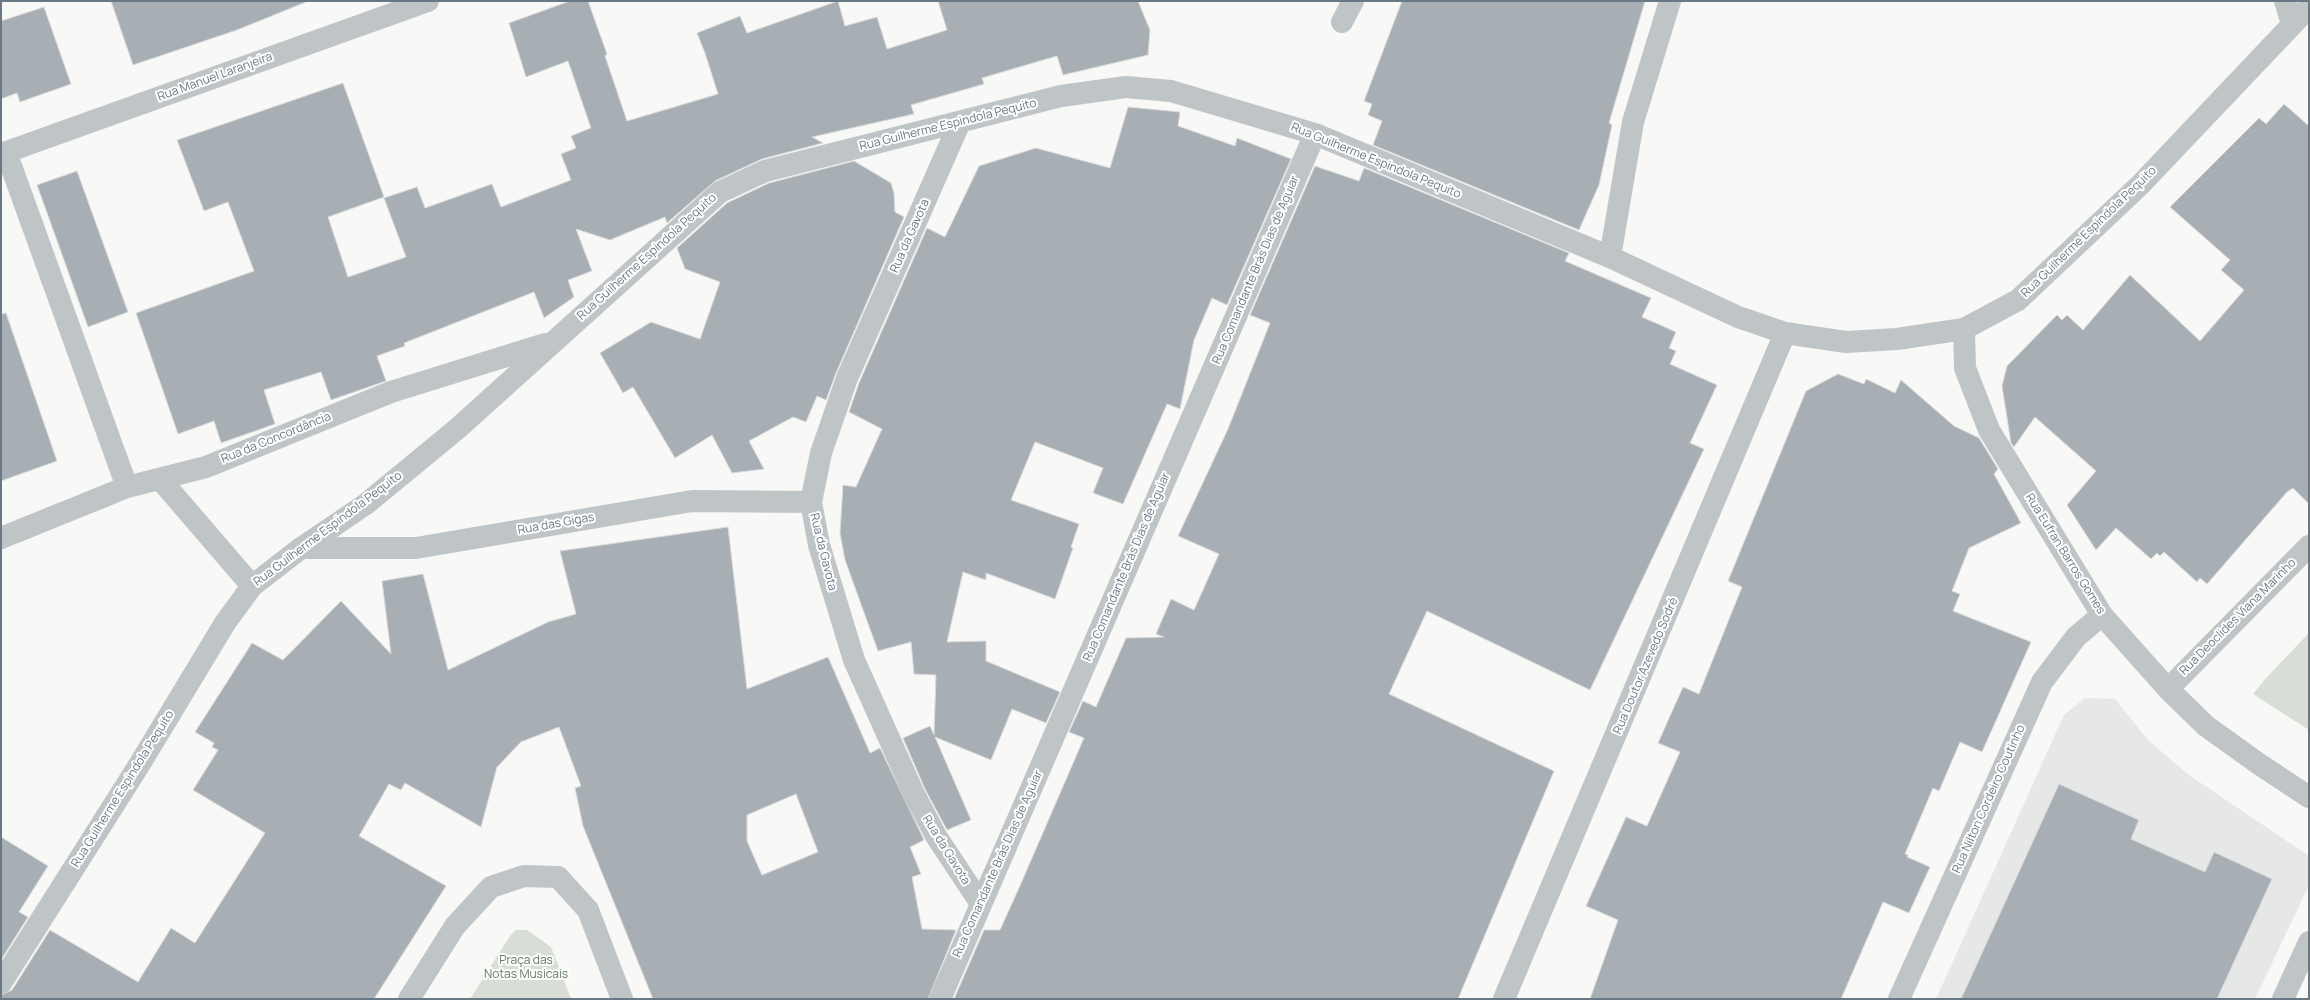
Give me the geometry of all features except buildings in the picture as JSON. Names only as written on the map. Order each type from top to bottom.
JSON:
[{"type":"street","name":"Rua Manuel Laranjeira","points":[[3,153],[428,1]]},
{"type":"street","points":[[1342,22],[1353,1]]},
{"type":"street","points":[[1610,257],[1633,122],[1670,1]]},
{"type":"street","points":[[2285,1],[2292,24]]},
{"type":"street","name":"Rua Guilherme Espindola Pequito","points":[[1,983],[141,762],[225,623],[252,586],[301,548],[366,504],[457,429],[720,192],[764,171],[1061,96],[1126,87],[1171,91],[1315,134],[1610,257],[1738,317],[1785,333],[1846,342],[1897,339],[1964,329],[2018,300],[2140,186],[2309,7]]},
{"type":"street","name":"Rua da Gavota","points":[[960,122],[847,378],[821,453],[812,502],[819,545],[854,660],[921,808],[936,836],[981,904]]},
{"type":"street","name":"Rua Comandante Brás Dias de Aguiar","points":[[940,999],[1315,134]]},
{"type":"street","points":[[3,153],[127,486]]},
{"type":"street","name":"Rua Eufran Barros Gomes","points":[[1964,329],[1965,368],[1989,430],[2102,615],[2168,689],[2206,726],[2259,764],[2309,797]]},
{"type":"street","name":"Rua Doutor Azevedo Sodré","points":[[1504,999],[1785,333]]},
{"type":"street","name":"Rua da Concordância","points":[[1,538],[127,486],[160,479],[206,466],[391,392],[552,342]]},
{"type":"street","points":[[160,479],[252,586]]},
{"type":"street","name":"Rua das Gigas","points":[[301,548],[416,548],[692,501],[812,502]]},
{"type":"street","name":"Rua Deoclides Viana Marinho","points":[[2168,689],[2309,546]]},
{"type":"street","name":"Rua Nilton Cordeiro Coutinho","points":[[1899,999],[2042,682],[2076,638],[2102,615]]},
{"type":"street","points":[[409,999],[455,926],[491,887],[524,876],[558,877],[588,910],[622,999]]},
{"type":"street","points":[[2283,999],[2309,942]]},
{"type":"shaded area","points":[[2085,698],[2115,699],[2148,740],[2189,775],[2309,856],[2309,885],[2255,999],[1936,999],[2064,715]]},
{"type":"green space","points":[[2309,633],[2309,730],[2253,694],[2266,678]]},
{"type":"green space","name":"Praça das Notas Musicais","points":[[516,930],[527,930],[551,947],[571,999],[470,999],[510,936]]}]
